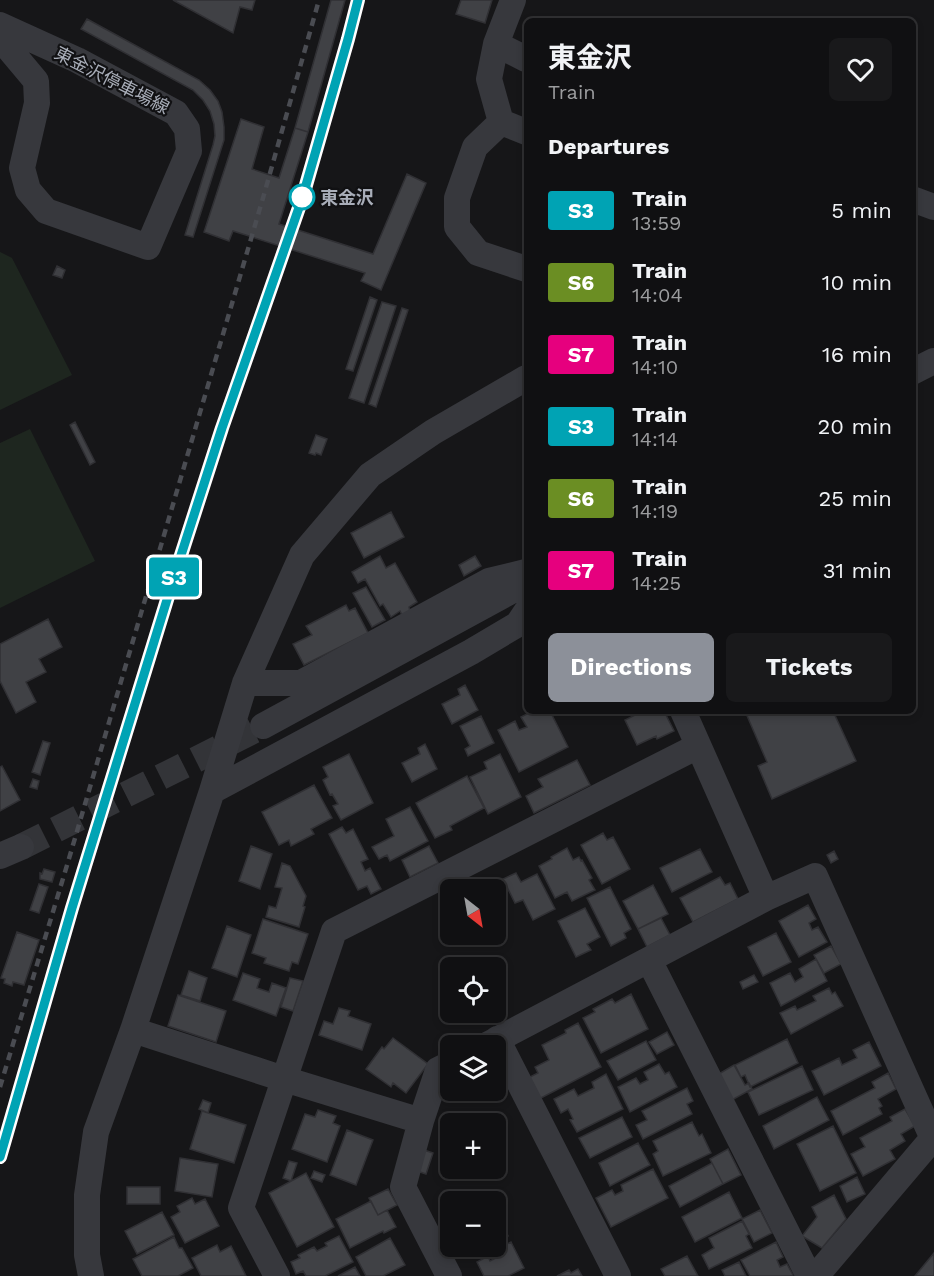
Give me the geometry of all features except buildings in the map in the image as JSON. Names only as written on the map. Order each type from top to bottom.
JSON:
[{"type":"street","points":[[501,122],[489,78],[496,44],[513,0]]},
{"type":"street","name":"東金沢停車場線","points":[[0,25],[77,60],[176,113],[187,129],[189,151],[148,247],[46,211],[28,190],[22,168],[37,103],[36,81],[0,38]]},
{"type":"street","points":[[496,44],[524,57]]},
{"type":"street","points":[[501,122],[524,131]]},
{"type":"street","points":[[501,122],[475,147],[458,198],[457,227],[478,254],[524,268]]},
{"type":"street","points":[[916,200],[934,207]]},
{"type":"street","points":[[916,370],[934,361]]},
{"type":"street","points":[[91,1276],[87,1255],[87,1195],[96,1132],[133,1030],[245,684],[302,555],[370,475],[433,432],[524,379]]},
{"type":"street","points":[[245,684],[301,683],[489,582],[524,573]]},
{"type":"street","points":[[263,726],[524,584]]},
{"type":"street","points":[[212,791],[471,652],[518,624],[524,615]]},
{"type":"street","points":[[684,714],[766,898]]},
{"type":"street","points":[[277,1276],[241,1208],[334,931],[698,746]]},
{"type":"street","points":[[504,1035],[766,898],[815,876],[933,1140],[816,1276]]},
{"type":"street","points":[[649,960],[809,1276]]},
{"type":"street","points":[[133,1030],[284,1080],[421,1121]]},
{"type":"street","points":[[440,1069],[421,1121],[403,1187],[449,1276]]},
{"type":"street","points":[[506,1070],[618,1276]]},
{"type":"shaded area","points":[[0,252],[12,258],[72,375],[0,410]]},
{"type":"shaded area","points":[[30,429],[95,561],[0,608],[0,443]]},
{"type":"tunnel","points":[[21,847],[263,726]]},
{"type":"railway","points":[[0,1087],[263,198],[319,0]]},
{"type":"railway","points":[[0,1157],[72,908],[188,532],[221,427],[301,199],[358,0]]},
{"type":"train","name":"S3","points":[[0,1157],[72,908],[174,577],[222,428],[302,199],[358,0]]},
{"type":"place","name":"東金沢","points":[[302,197]]}]
